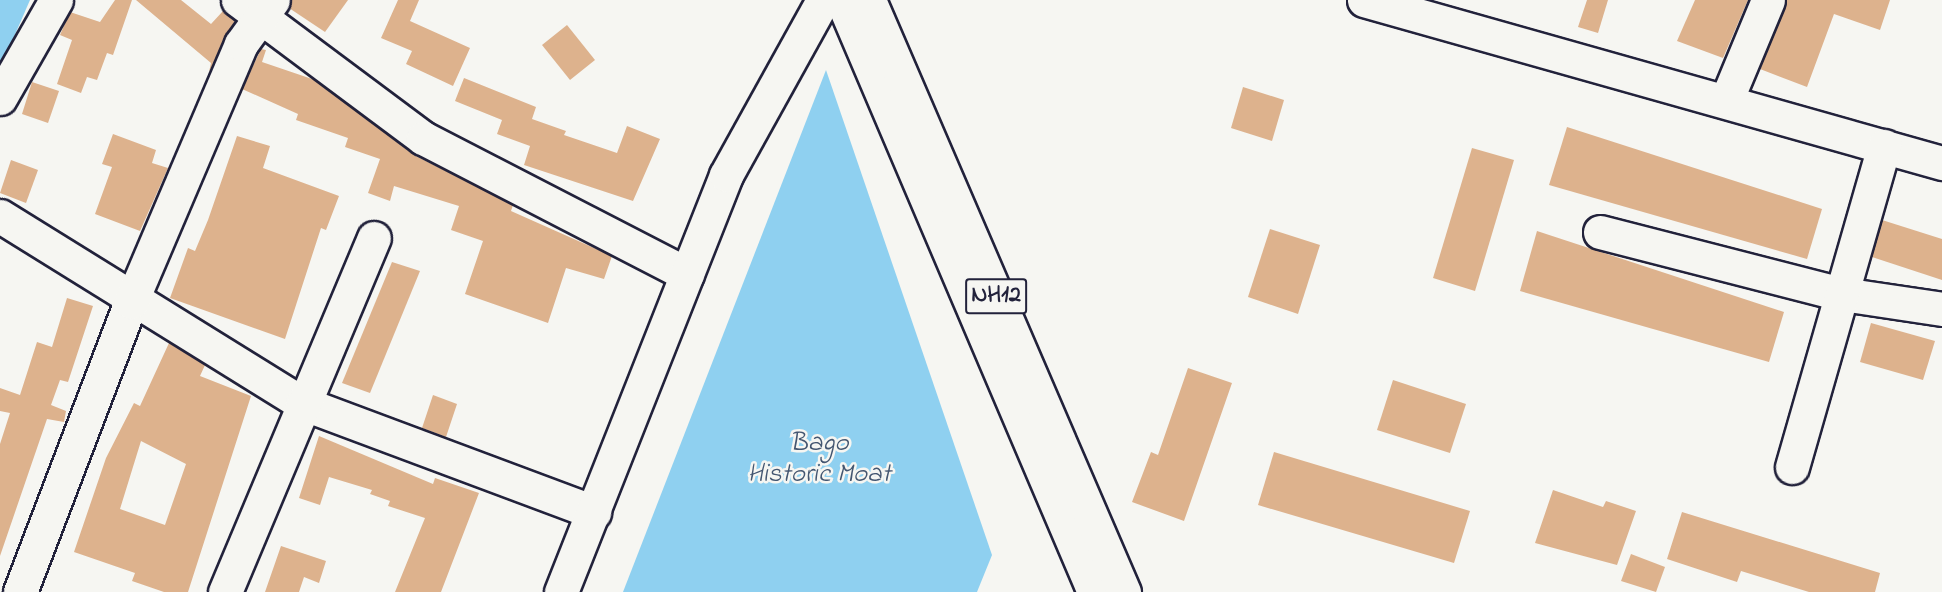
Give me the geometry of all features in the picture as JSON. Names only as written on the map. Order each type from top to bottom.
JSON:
[{"type":"main road","points":[[0,98],[56,0]]},
{"type":"main road","points":[[561,592],[726,175],[823,0]]},
{"type":"main road","name":"NH12","points":[[842,0],[1094,592]]},
{"type":"main road","name":"NH12","points":[[869,0],[1125,592]]},
{"type":"main road","points":[[1364,0],[1407,5],[1942,163]]},
{"type":"main road","points":[[1726,101],[1768,0]]},
{"type":"main road","points":[[20,592],[130,302],[257,5],[423,138],[687,274]]},
{"type":"main road","points":[[1792,467],[1884,146]]},
{"type":"main road","points":[[0,216],[130,302],[302,403],[594,512]]},
{"type":"main road","points":[[1600,232],[1842,294],[1942,309]]},
{"type":"main road","points":[[225,592],[302,403],[374,238]]},
{"type":"water","points":[[0,0],[30,0],[0,69]]},
{"type":"water","name":"Bago Historic Moat","points":[[826,70],[992,555],[977,592],[623,592]]},
{"type":"building","points":[[115,0],[132,0],[113,55],[107,53],[97,80],[87,77],[81,93],[57,84],[72,40],[60,35],[70,12],[100,22]]},
{"type":"building","points":[[136,0],[181,0],[211,24],[223,11],[235,21],[209,72],[211,63]]},
{"type":"building","points":[[291,0],[348,0],[325,32],[289,8]]},
{"type":"building","points":[[398,0],[419,0],[410,21],[470,48],[453,86],[406,64],[412,51],[381,38]]},
{"type":"building","points":[[1587,0],[1608,0],[1598,33],[1578,27]]},
{"type":"building","points":[[1695,0],[1748,0],[1723,58],[1677,41]]},
{"type":"building","points":[[1786,0],[1890,0],[1880,30],[1834,14],[1807,87],[1760,69]]},
{"type":"building","points":[[567,25],[595,60],[570,80],[542,45]]},
{"type":"building","points":[[261,49],[266,50],[262,62],[315,80],[414,155],[513,205],[511,211],[612,256],[604,279],[566,268],[548,323],[465,294],[483,241],[451,230],[459,206],[394,186],[390,201],[368,193],[380,159],[345,147],[348,138],[296,120],[298,114],[242,89]]},
{"type":"building","points":[[464,78],[536,107],[532,119],[566,131],[564,135],[617,153],[627,126],[660,139],[633,201],[524,165],[530,146],[497,134],[502,120],[455,101]]},
{"type":"building","points":[[32,82],[59,91],[48,123],[22,114]]},
{"type":"building","points":[[1243,87],[1284,100],[1272,141],[1231,128]]},
{"type":"building","points":[[1567,127],[1822,209],[1807,259],[1549,185]]},
{"type":"building","points":[[113,134],[156,150],[152,163],[168,168],[140,231],[95,214],[112,167],[102,164]]},
{"type":"building","points":[[237,136],[270,146],[263,168],[339,196],[326,230],[321,228],[285,339],[170,298],[188,248],[195,251],[208,220]]},
{"type":"building","points":[[1472,148],[1514,160],[1475,291],[1433,278]]},
{"type":"building","points":[[11,160],[38,170],[26,203],[0,193]]},
{"type":"building","points":[[1882,220],[1942,239],[1942,280],[1872,257]]},
{"type":"building","points":[[1270,229],[1320,245],[1298,314],[1248,297]]},
{"type":"building","points":[[1537,231],[1784,312],[1769,362],[1520,291]]},
{"type":"building","points":[[392,262],[420,271],[370,393],[342,383]]},
{"type":"building","points":[[67,298],[93,306],[68,382],[60,380],[51,405],[66,411],[64,422],[47,419],[0,556],[0,444],[10,413],[0,411],[0,388],[20,395],[37,342],[52,347]]},
{"type":"building","points":[[1871,323],[1935,341],[1923,380],[1860,362]]},
{"type":"building","points":[[169,343],[205,365],[200,376],[251,396],[188,592],[164,592],[132,581],[135,573],[74,552],[106,458],[134,403],[140,406]],"holes":[[[141,441],[186,464],[165,525],[120,509]]]},
{"type":"building","points":[[1188,368],[1232,383],[1184,521],[1132,502],[1151,452],[1158,455]]},
{"type":"building","points":[[1393,380],[1466,404],[1450,453],[1377,430]]},
{"type":"building","points":[[433,395],[457,404],[446,437],[422,428]]},
{"type":"building","points":[[319,436],[433,484],[435,478],[479,493],[441,592],[395,592],[425,518],[388,506],[390,501],[370,494],[372,490],[329,477],[320,505],[299,498]]},
{"type":"building","points":[[1274,452],[1470,511],[1454,563],[1258,505]]},
{"type":"building","points":[[1553,490],[1603,507],[1606,501],[1636,511],[1617,565],[1535,543]]},
{"type":"building","points":[[1682,512],[1880,573],[1875,592],[1809,592],[1741,571],[1737,582],[1667,559]]},
{"type":"building","points":[[281,546],[326,561],[319,583],[304,577],[299,592],[265,592]]},
{"type":"building","points":[[1631,554],[1665,567],[1656,592],[1621,581]]}]
